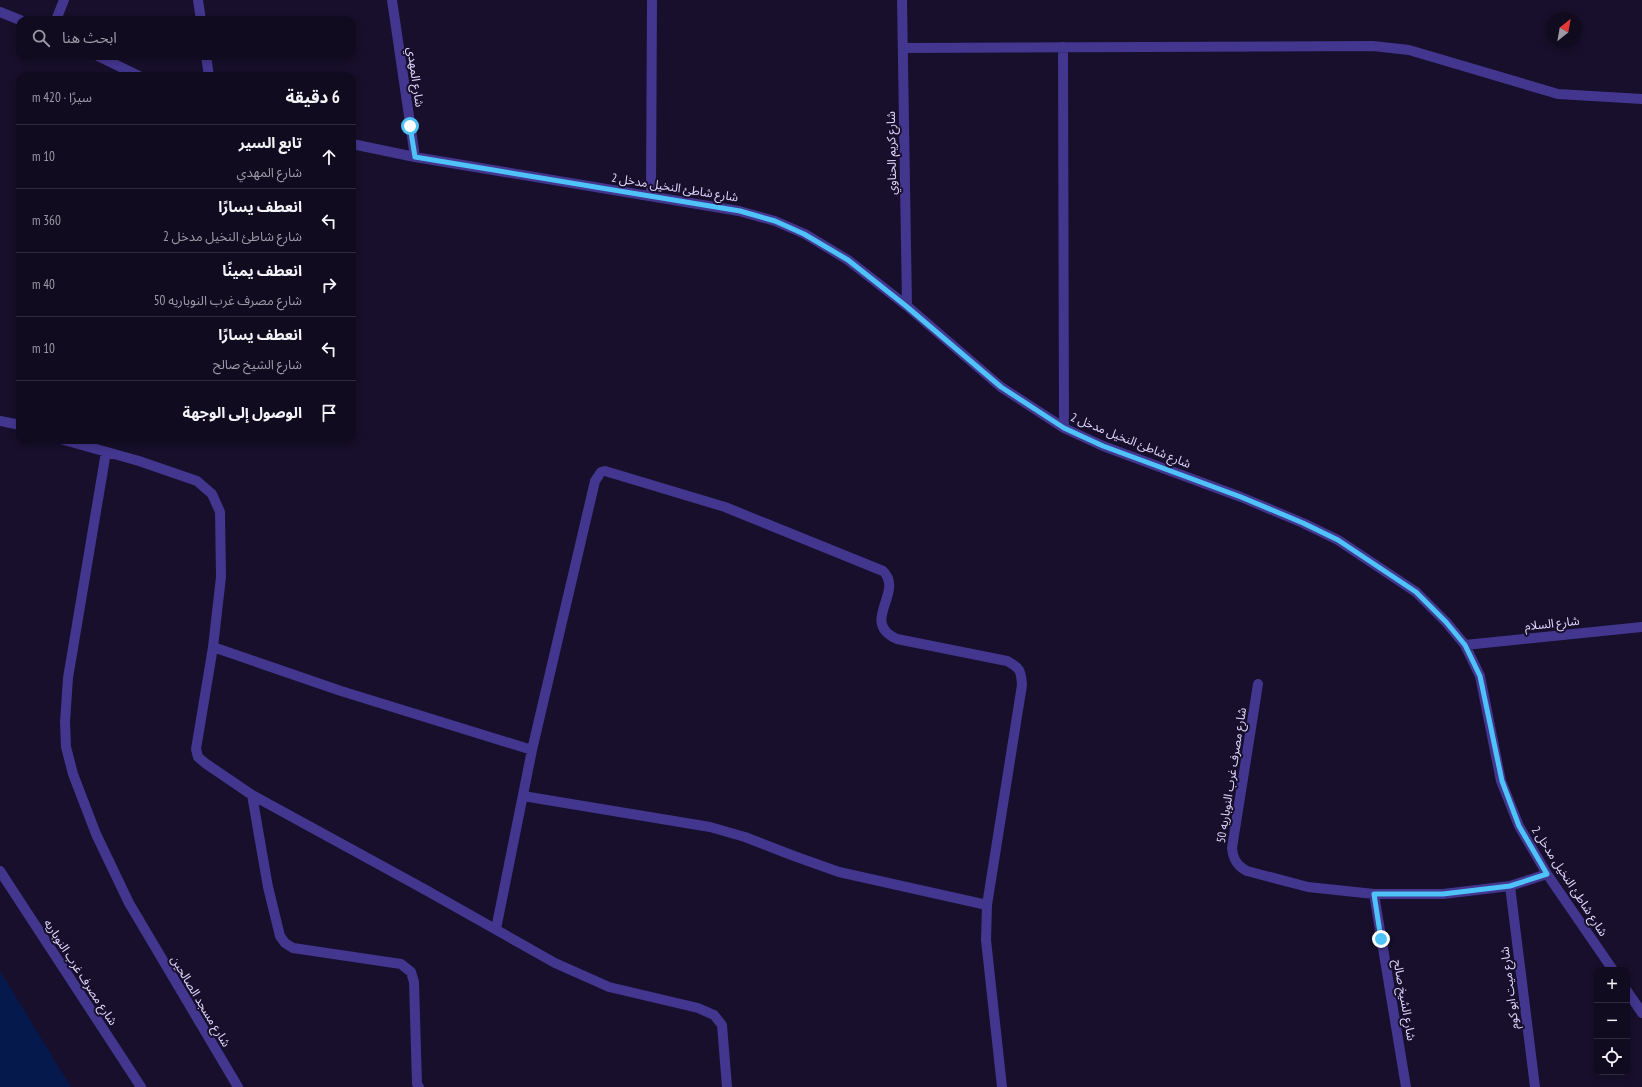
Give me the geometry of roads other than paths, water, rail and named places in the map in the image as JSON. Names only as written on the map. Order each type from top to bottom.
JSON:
[{"type":"street","points":[[58,16],[64,0]]},
{"type":"street","points":[[198,0],[200,16]]},
{"type":"street","name":"شارع المهدي","points":[[392,0],[415,157]]},
{"type":"street","points":[[651,196],[652,0]]},
{"type":"street","name":"شارع كريم الحناوي","points":[[902,0],[906,306]]},
{"type":"street","points":[[0,12],[16,18]]},
{"type":"street","points":[[903,48],[1373,46],[1409,50],[1558,94],[1642,99]]},
{"type":"street","points":[[1063,47],[1064,428]]},
{"type":"street","points":[[106,60],[131,72]]},
{"type":"street","points":[[207,60],[208,72]]},
{"type":"street","name":"شارع شاطئ النخيل مدخل 2","points":[[356,145],[415,157],[740,211],[775,221],[804,234],[848,260],[906,306],[1001,387],[1064,428],[1103,446],[1289,517],[1338,540],[1416,592],[1446,622],[1465,645],[1480,676],[1502,781],[1519,826],[1547,874],[1611,967]]},
{"type":"street","points":[[0,421],[16,424]]},
{"type":"street","points":[[78,444],[139,461],[196,481],[212,494],[220,512],[221,577],[213,647],[196,749],[198,757],[252,795],[555,962],[609,987],[698,1008],[714,1015],[722,1025],[727,1087]]},
{"type":"street","name":"شارع مسجد الصالحين","points":[[106,452],[68,678],[65,722],[66,747],[73,774],[96,834],[129,904],[238,1087]]},
{"type":"street","points":[[496,929],[532,750],[595,480],[598,474],[605,471],[725,507],[883,570],[889,578],[890,586],[881,616],[881,623],[886,633],[890,636],[897,639],[1006,661],[1015,665],[1021,672],[1022,685],[987,905],[986,940],[1002,1087]]},
{"type":"street","name":"شارع السلام","points":[[1465,645],[1642,627]]},
{"type":"street","points":[[213,647],[340,691],[532,750]]},
{"type":"street","name":"شارع مصرف غرب النوباريه 50","points":[[1258,684],[1232,848],[1236,862],[1241,868],[1247,871],[1308,887],[1374,894],[1443,894],[1510,886],[1547,874]]},
{"type":"street","points":[[252,795],[268,887],[280,936],[285,943],[293,948],[401,964],[411,972],[414,982],[417,1084],[419,1087]]},
{"type":"street","points":[[523,796],[710,828],[745,837],[839,872],[987,905]]},
{"type":"street","name":"شارع مصرف غرب النوباريه","points":[[0,871],[141,1087]]},
{"type":"street","name":"شارع ميت ابو كوم","points":[[1510,886],[1535,1087]]},
{"type":"street","name":"شارع الشيخ صالح","points":[[1374,894],[1406,1087]]},
{"type":"street","points":[[1630,995],[1642,1013]]},
{"type":"water","points":[[0,971],[71,1087],[0,1087]]}]
